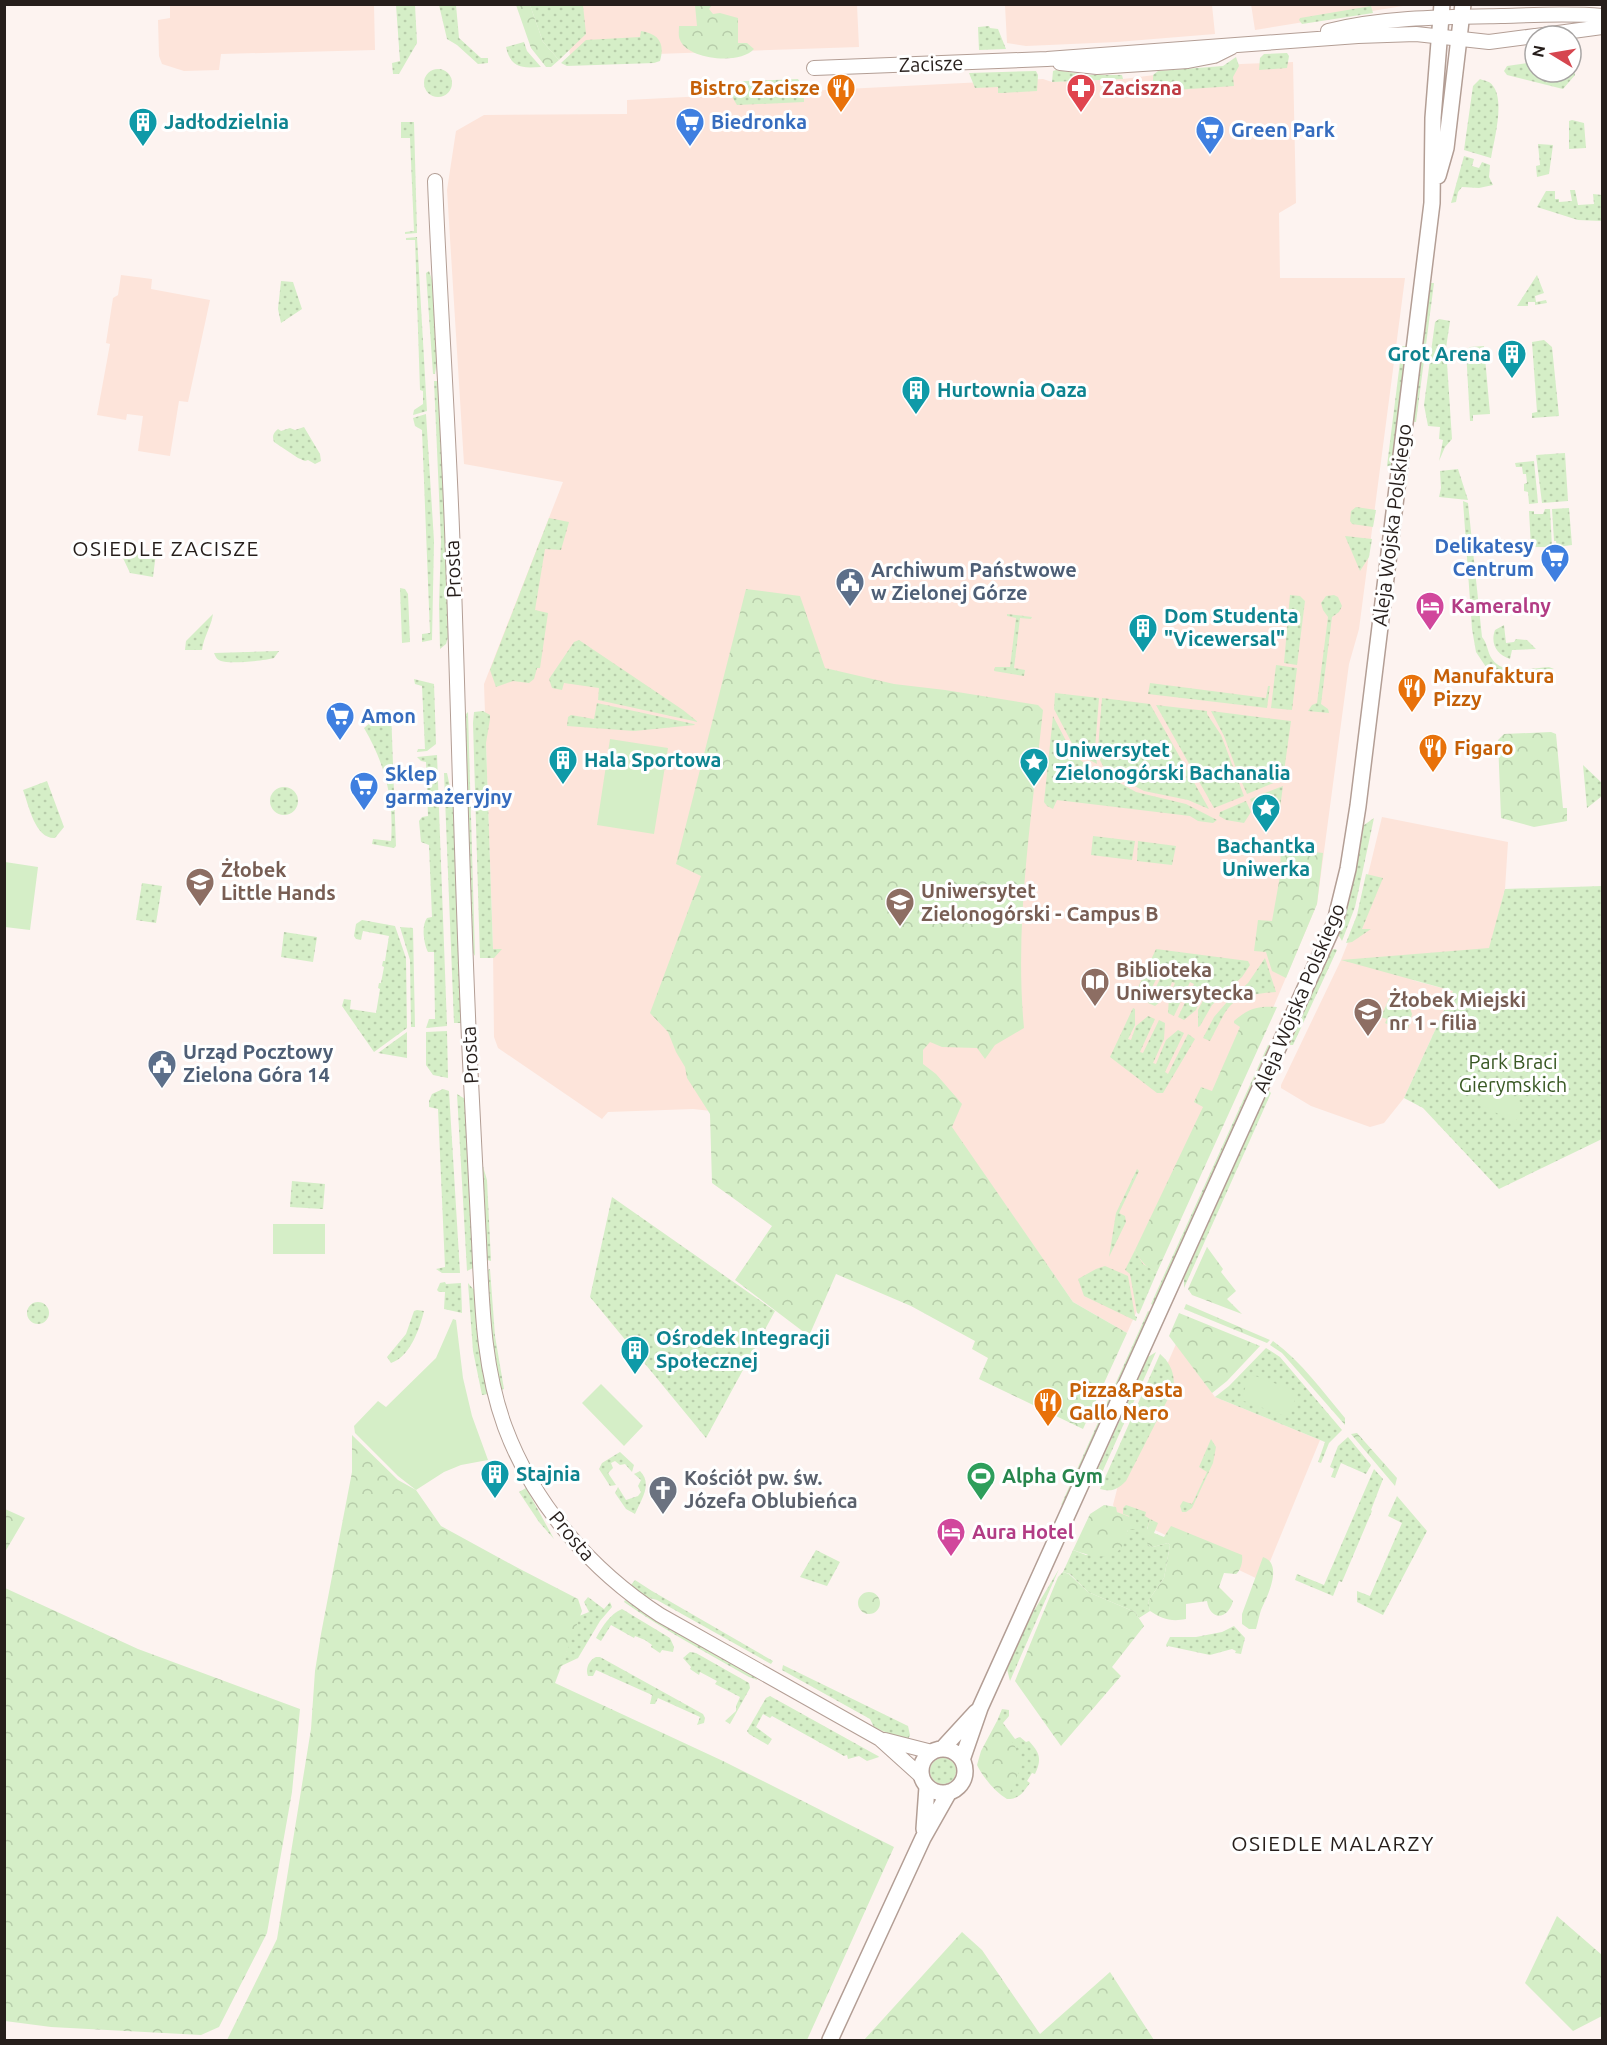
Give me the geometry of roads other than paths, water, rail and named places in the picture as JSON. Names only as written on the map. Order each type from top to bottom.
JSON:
[{"type":"main road","name":"Aleja Wojska Polskiego","points":[[962,1760],[980,1708],[1335,922],[1348,869],[1358,806],[1432,199],[1433,118],[1441,10]]},
{"type":"main road","name":"Aleja Wojska Polskiego","points":[[1432,199],[1446,148],[1462,11]]},
{"type":"main road","name":"Aleja Wojska Polskiego","points":[[937,1750],[980,1708]]},
{"type":"main road","points":[[923,1838],[924,1762],[937,1750],[954,1752],[962,1760],[964,1778],[958,1787],[950,1792],[938,1793],[924,1781]]},
{"type":"main road","points":[[830,2040],[923,1838],[950,1792]]},
{"type":"street","name":"Zacisze","points":[[1290,40],[1357,24],[1441,10],[1602,16]]},
{"type":"street","name":"Zacisze","points":[[1583,30],[1602,27]]},
{"type":"street","name":"Zacisze","points":[[814,68],[1047,59],[1290,40],[1416,34],[1489,42],[1523,38]]},
{"type":"street","name":"Prosta","points":[[435,181],[453,556],[465,958],[484,1330],[495,1395],[516,1452],[543,1500],[573,1540],[606,1575],[660,1615],[880,1739],[924,1781]]},
{"type":"street","name":"Prosta","points":[[880,1739],[937,1750]]},
{"type":"place","name":"Bistro Zacisze","points":[[841,114]]},
{"type":"place","name":"Zaciszna","points":[[1081,114]]},
{"type":"place","name":"Jadłodzielnia","points":[[143,148]]},
{"type":"place","name":"Biedronka","points":[[690,148]]},
{"type":"place","name":"Green Park","points":[[1210,156]]},
{"type":"place","name":"Grot Arena","points":[[1512,380]]},
{"type":"place","name":"Hurtownia Oaza","points":[[916,416]]},
{"type":"place","name":"Delikatesy Centrum","points":[[1555,584]]},
{"type":"place","name":"Archiwum Państwowe w Zielonej Górze","points":[[850,608]]},
{"type":"place","name":"Kameralny","points":[[1430,632]]},
{"type":"place","name":"Dom Studenta \"Vicewersal\"","points":[[1143,654]]},
{"type":"place","name":"Manufaktura Pizzy","points":[[1412,714]]},
{"type":"place","name":"Amon","points":[[340,742]]},
{"type":"place","name":"Figaro","points":[[1433,774]]},
{"type":"place","name":"Hala Sportowa","points":[[563,786]]},
{"type":"place","name":"Uniwersytet Zielonogórski Bachanalia","points":[[1034,788]]},
{"type":"place","name":"Sklep garmażeryjny","points":[[364,812]]},
{"type":"place","name":"Bachantka Uniwerka","points":[[1266,834]]},
{"type":"place","name":"Żłobek Little Hands","points":[[200,908]]},
{"type":"place","name":"Uniwersytet Zielonogórski - Campus B","points":[[900,928]]},
{"type":"place","name":"Biblioteka Uniwersytecka","points":[[1095,1008]]},
{"type":"place","name":"Żłobek Miejski nr 1 - filia","points":[[1368,1038]]},
{"type":"place","name":"Urząd Pocztowy Zielona Góra 14","points":[[162,1090]]},
{"type":"place","name":"Ośrodek Integracji Społecznej","points":[[635,1376]]},
{"type":"place","name":"Pizza&Pasta Gallo Nero","points":[[1048,1428]]},
{"type":"place","name":"Stajnia","points":[[495,1500]]},
{"type":"place","name":"Alpha Gym","points":[[981,1502]]},
{"type":"place","name":"Kościół pw. św. Józefa Oblubieńca","points":[[663,1516]]},
{"type":"place","name":"Aura Hotel","points":[[951,1558]]},
{"type":"district","name":"OSIEDLE ZACISZE","points":[[166,549]]},
{"type":"district","name":"OSIEDLE MALARZY","points":[[1333,1844]]},
{"type":"park label","name":"Park Braci Gierymskich","points":[[1513,1074]]}]
